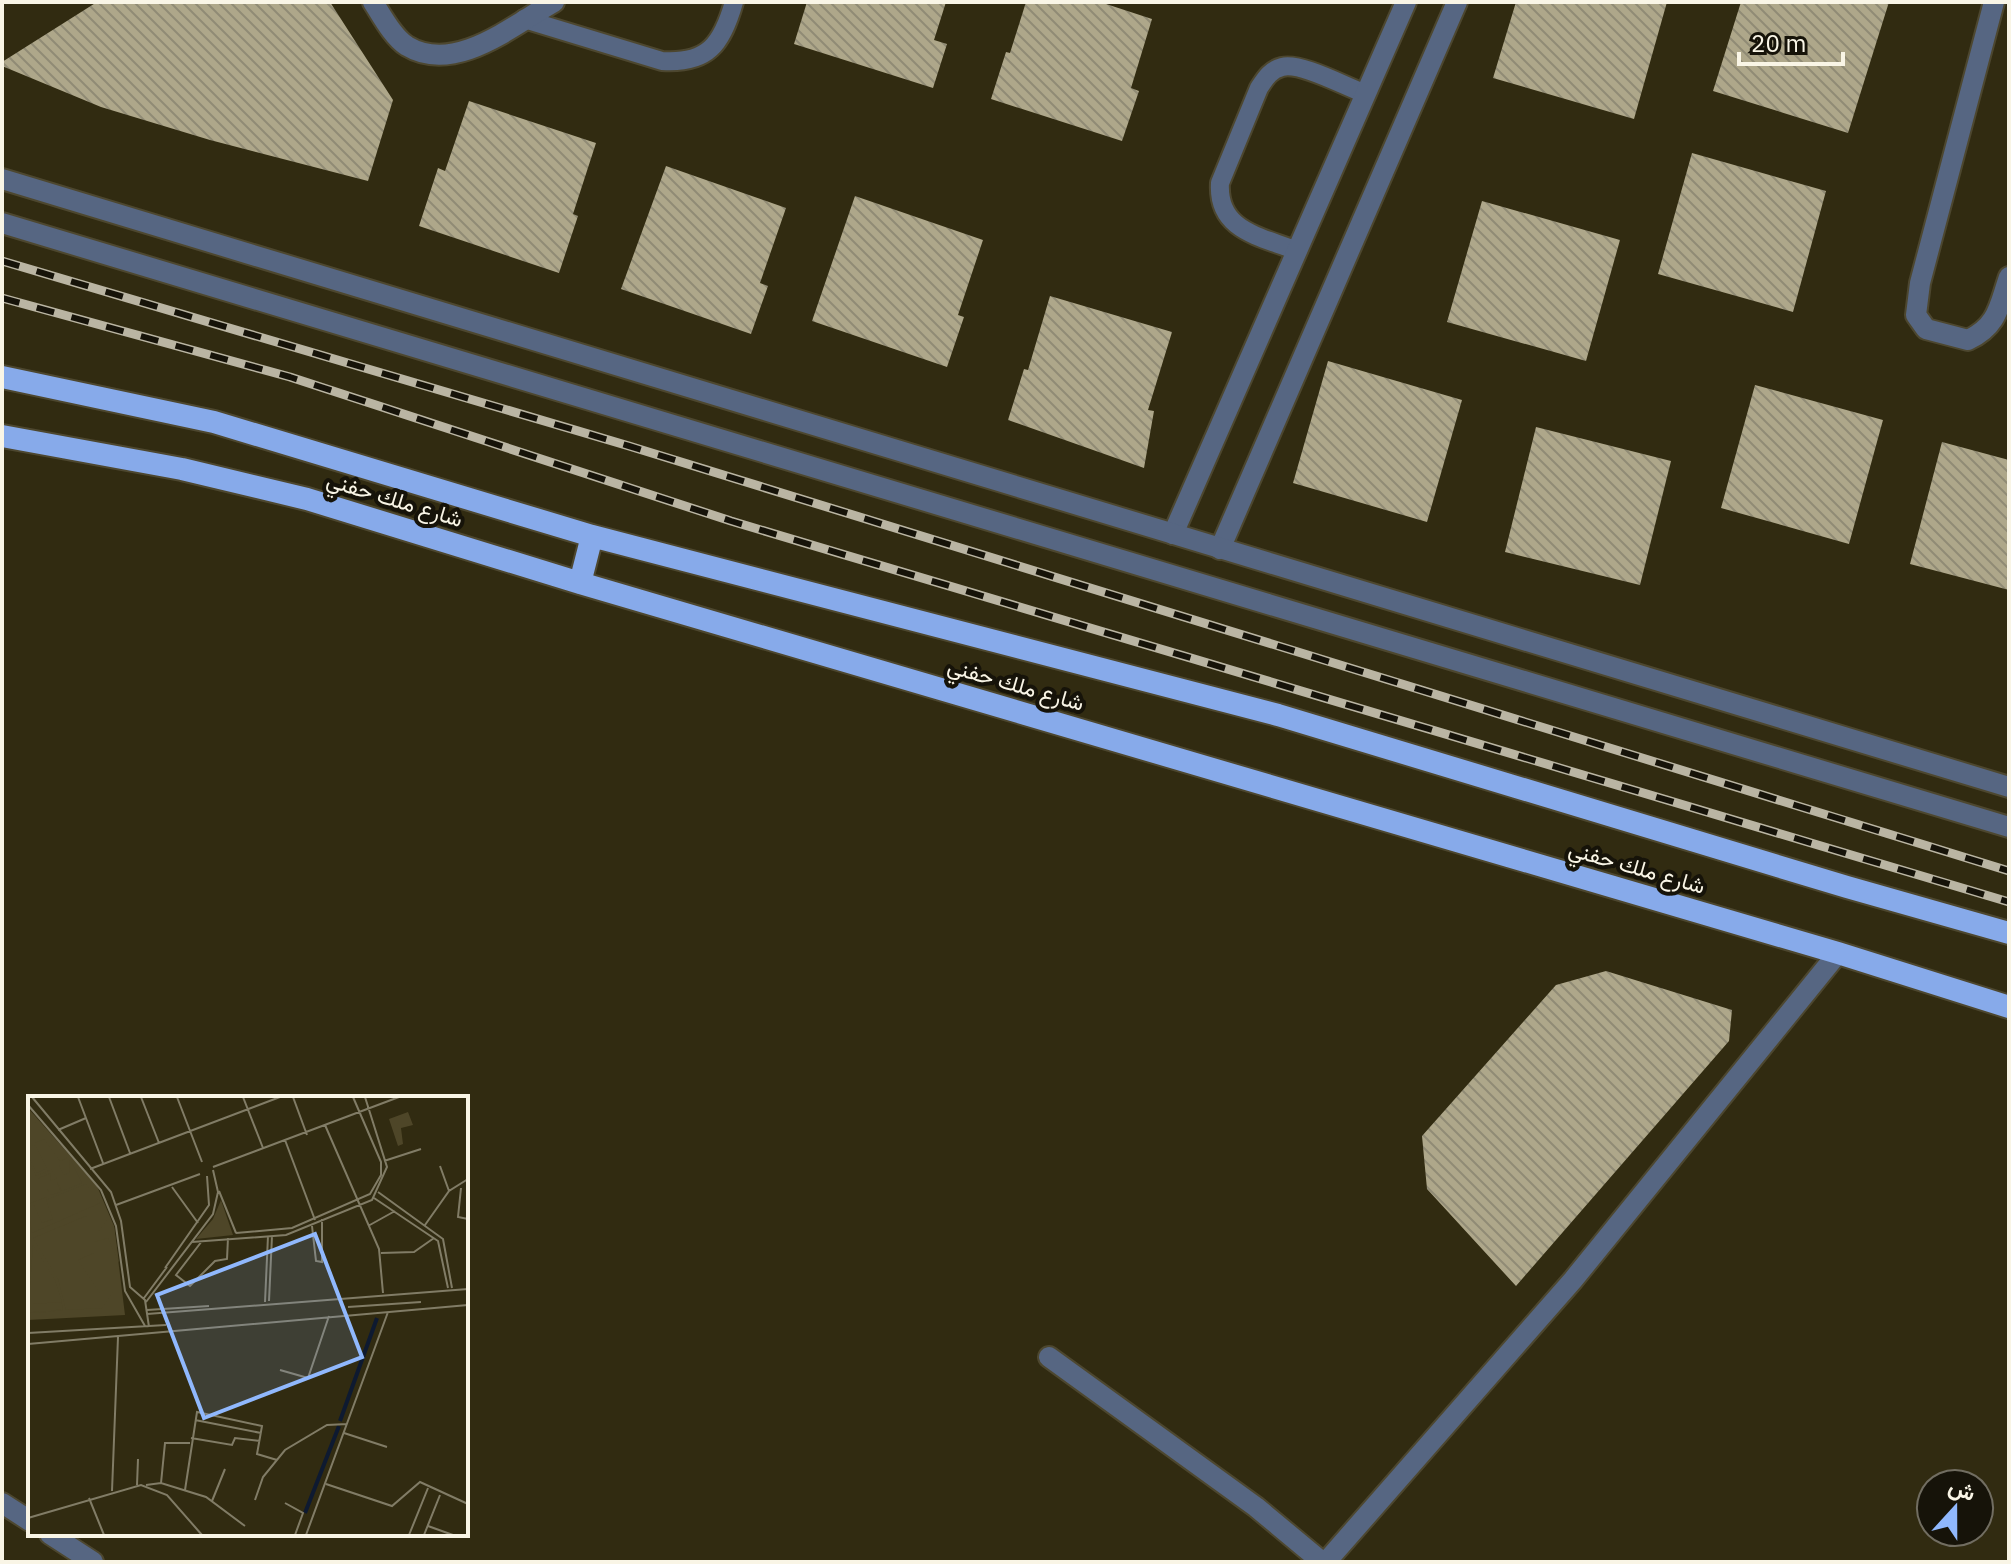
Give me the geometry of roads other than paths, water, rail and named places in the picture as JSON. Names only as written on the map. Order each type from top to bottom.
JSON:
[{"type":"highway","name":"شارع ملك حفني","points":[[2,377],[214,422],[592,536],[1278,715],[2009,933]]},
{"type":"highway","name":"شارع ملك حفني","points":[[2,436],[182,469],[307,499],[580,583],[1838,953],[2009,1007]]},
{"type":"highway","points":[[580,583],[592,536]]},
{"type":"street","points":[[373,2],[406,45],[435,56],[466,52],[554,2]]},
{"type":"street","points":[[1173,534],[1406,2]]},
{"type":"street","points":[[1220,549],[1457,2]]},
{"type":"street","points":[[1994,2],[1920,283],[1916,315],[1926,329],[1968,340],[1983,333],[1994,322],[2009,277]]},
{"type":"street","points":[[2,179],[2009,787]]},
{"type":"street","points":[[2,223],[2009,827]]},
{"type":"street","points":[[1049,1357],[1256,1507],[1324,1562],[1573,1280],[1838,953]]},
{"type":"street","points":[[2,1503],[28,1520]]},
{"type":"street","points":[[53,1536],[93,1562]]},
{"type":"lane","points":[[524,19],[662,61],[685,62],[706,54],[722,37],[734,2]]},
{"type":"lane","points":[[1297,251],[1235,225],[1224,213],[1219,199],[1220,183],[1259,88],[1268,74],[1283,66],[1299,68],[1366,94]]},
{"type":"railway","points":[[2,261],[629,446],[2009,871]]},
{"type":"railway","points":[[2,298],[290,377],[731,521],[2009,902]]}]
